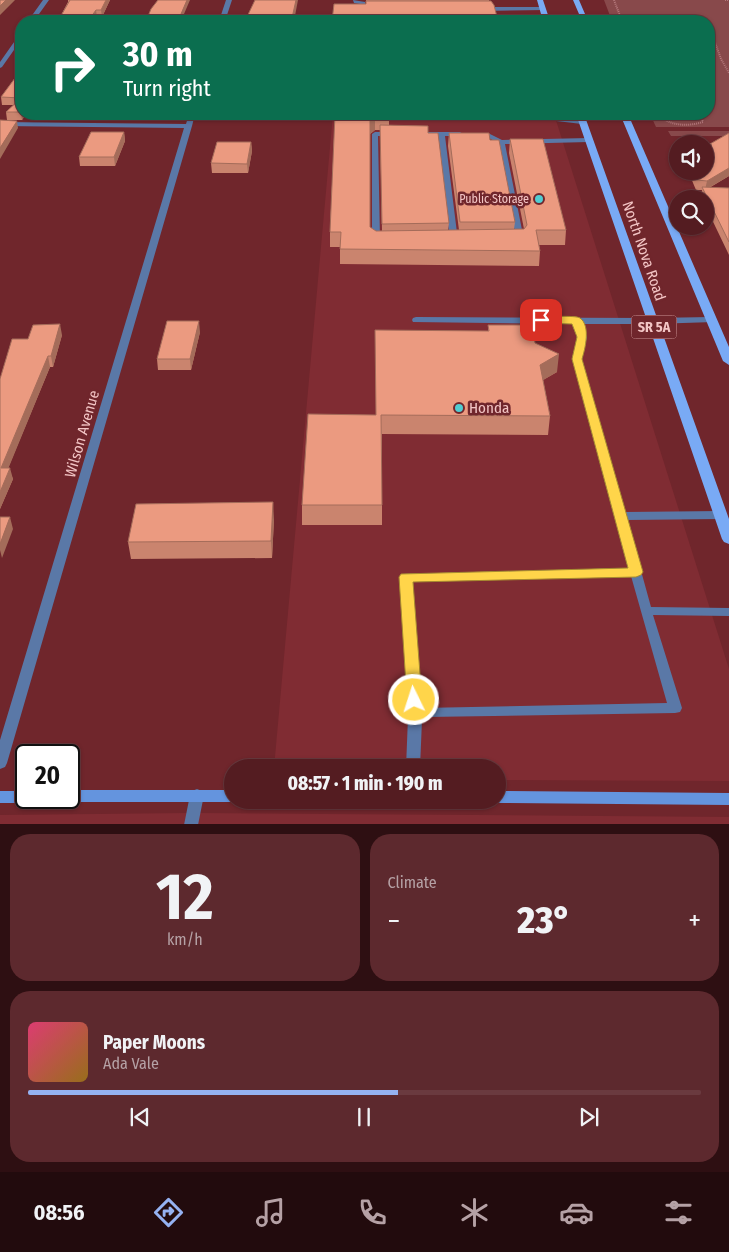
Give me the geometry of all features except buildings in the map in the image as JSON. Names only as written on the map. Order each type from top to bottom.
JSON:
[{"type":"main road","points":[[540,0],[545,15]]},
{"type":"main road","points":[[576,0],[582,15]]},
{"type":"main road","name":"North Nova Road","points":[[582,120],[729,539]]},
{"type":"main road","points":[[627,120],[729,361]]},
{"type":"street","points":[[35,15],[46,0]]},
{"type":"street","points":[[224,15],[229,0]]},
{"type":"street","points":[[356,0],[356,2],[363,3],[363,9],[382,9]]},
{"type":"street","points":[[470,9],[543,9]]},
{"type":"street","points":[[0,66],[15,45]]},
{"type":"street","name":"Wilson Avenue","points":[[0,763],[190,120]]},
{"type":"street","points":[[0,124],[189,126]]},
{"type":"street","points":[[386,242],[376,242],[375,134],[403,134]]},
{"type":"street","points":[[413,134],[488,135],[501,142],[589,140]]},
{"type":"street","points":[[441,134],[454,241]]},
{"type":"street","points":[[501,142],[520,240],[510,240]]},
{"type":"street","points":[[444,241],[463,241]]},
{"type":"street","points":[[416,320],[712,320]]},
{"type":"street","points":[[415,717],[424,712],[675,708],[646,611],[577,359],[582,337],[576,320]]},
{"type":"street","points":[[621,516],[720,515]]},
{"type":"street","points":[[413,759],[415,717],[406,577],[636,572]]},
{"type":"street","points":[[646,611],[729,612]]},
{"type":"street","points":[[191,824],[197,795]]},
{"type":"street","points":[[80,796],[224,796]]},
{"type":"street","points":[[0,797],[15,797]]},
{"type":"street","points":[[506,797],[729,799]]},
{"type":"path","points":[[614,0],[620,15]]},
{"type":"path","points":[[715,40],[721,59],[729,73]]},
{"type":"path","points":[[665,120],[685,125],[703,122],[702,120]]},
{"type":"shaded area","points":[[604,0],[729,0],[729,127],[656,127],[653,120],[715,120],[715,15],[610,15]]},
{"type":"shaded area","points":[[332,120],[556,120],[729,669],[729,781],[506,780],[506,759],[275,759]]},
{"type":"shaded area","points":[[668,131],[729,131],[729,136],[670,135]]},
{"type":"shaded area","points":[[193,813],[729,817],[729,824],[0,824],[0,815]]},
{"type":"place","name":"Public Storage","points":[[539,199]]},
{"type":"place","name":"Honda","points":[[459,408]]},
{"type":"route","points":[[414,700],[406,577],[636,572],[577,359],[582,337],[576,320],[541,320]]}]
